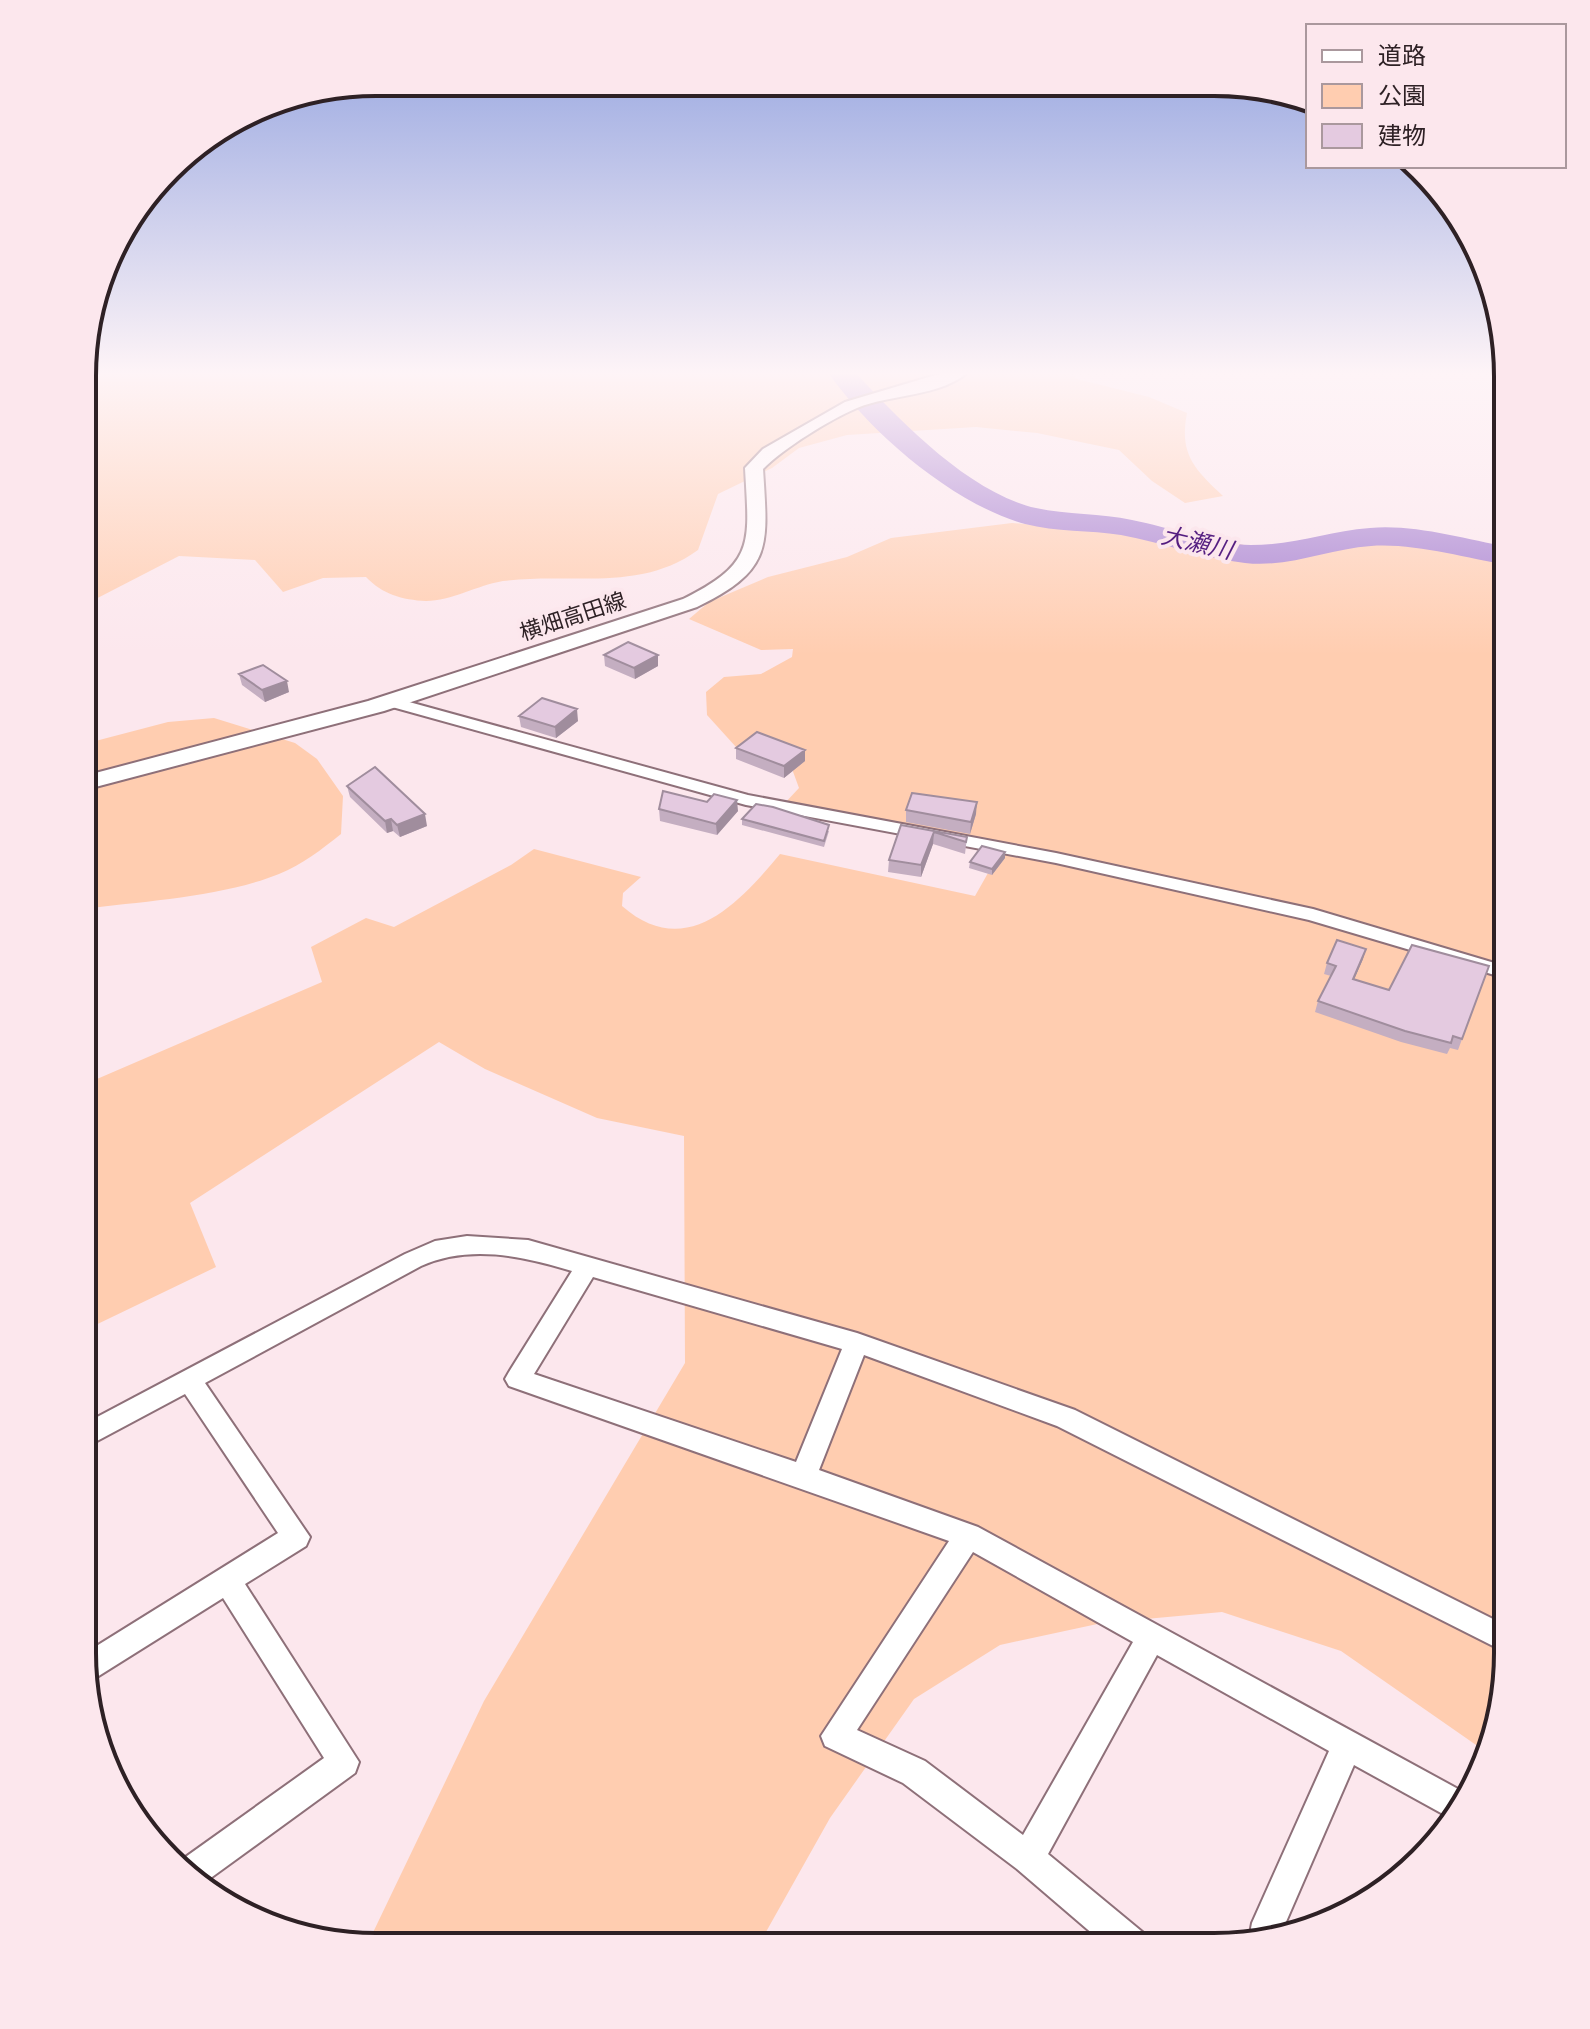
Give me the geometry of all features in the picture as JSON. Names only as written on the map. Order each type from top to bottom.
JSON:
[{"type":"main road","name":"横畑高田線","points":[[96,780],[391,702],[690,603],[725,587],[754,555],[758,538],[756,466]]},
{"type":"street","points":[[391,702],[746,800],[1056,858],[1283,908],[1494,969]]},
{"type":"street","points":[[96,1430],[435,1250],[467,1245],[528,1249],[857,1343],[1066,1418],[1493,1633]]},
{"type":"street","points":[[587,1266],[518,1379],[968,1536],[1451,1802]]},
{"type":"street","points":[[803,1476],[857,1343]]},
{"type":"street","points":[[97,1662],[296,1537],[189,1380]]},
{"type":"street","points":[[968,1536],[836,1736],[914,1772],[1028,1858],[1116,1932]]},
{"type":"street","points":[[197,1869],[344,1762],[227,1581]]},
{"type":"street","points":[[1028,1858],[1151,1637]]},
{"type":"street","points":[[1267,1928],[1347,1746]]},
{"type":"green space","points":[[96,466],[775,466],[718,494],[698,550],[652,572],[628,576],[503,581],[426,601],[393,595],[366,577],[323,578],[283,592],[255,560],[179,556],[96,599]]},
{"type":"green space","points":[[1136,466],[1195,466],[1223,496],[1185,503]]},
{"type":"green space","points":[[1012,523],[1213,539],[1303,556],[1370,544],[1440,547],[1494,557],[1493,1672],[1489,1708],[1479,1743],[1478,1746],[1341,1651],[1222,1612],[1102,1623],[1000,1645],[914,1699],[830,1818],[766,1932],[373,1932],[484,1701],[685,1363],[684,1136],[597,1118],[485,1069],[439,1042],[190,1203],[216,1267],[96,1325],[96,1079],[322,982],[311,947],[366,918],[394,927],[511,865],[534,849],[641,877],[623,893],[622,906],[645,922],[668,928],[689,927],[729,907],[780,854],[975,896],[1001,850],[784,804],[799,788],[784,747],[736,747],[707,715],[706,692],[724,677],[761,674],[792,657],[793,649],[761,650],[689,619],[709,602],[768,577],[847,557],[891,538]]},
{"type":"green space","points":[[214,718],[295,743],[317,759],[343,796],[341,834],[296,866],[257,882],[183,897],[96,907],[96,741],[168,722]]},
{"type":"building","points":[[628,642],[658,655],[634,668],[604,655]]},
{"type":"building","points":[[263,665],[287,681],[262,690],[239,674]]},
{"type":"building","points":[[542,698],[577,709],[555,727],[519,716]]},
{"type":"building","points":[[757,732],[805,750],[784,766],[736,748]]},
{"type":"building","points":[[375,767],[425,814],[397,825],[391,819],[385,821],[347,786]]},
{"type":"building","points":[[663,791],[707,802],[714,794],[737,800],[716,824],[659,809]]},
{"type":"building","points":[[912,793],[977,802],[971,822],[906,810]]},
{"type":"building","points":[[756,804],[829,825],[824,841],[742,819]]},
{"type":"building","points":[[901,825],[967,837],[966,842],[934,832],[921,865],[889,860]]},
{"type":"building","points":[[982,846],[1005,852],[992,869],[970,862]]},
{"type":"building","points":[[1337,940],[1366,949],[1353,979],[1389,990],[1412,945],[1489,966],[1462,1039],[1453,1036],[1451,1043],[1405,1031],[1318,1001],[1336,966],[1327,963]]},
{"type":"waterway","name":"大瀬川","points":[[940,466],[966,486],[1002,507],[1034,517],[1120,526],[1246,554],[1294,553],[1367,537],[1393,536],[1494,554]]}]
